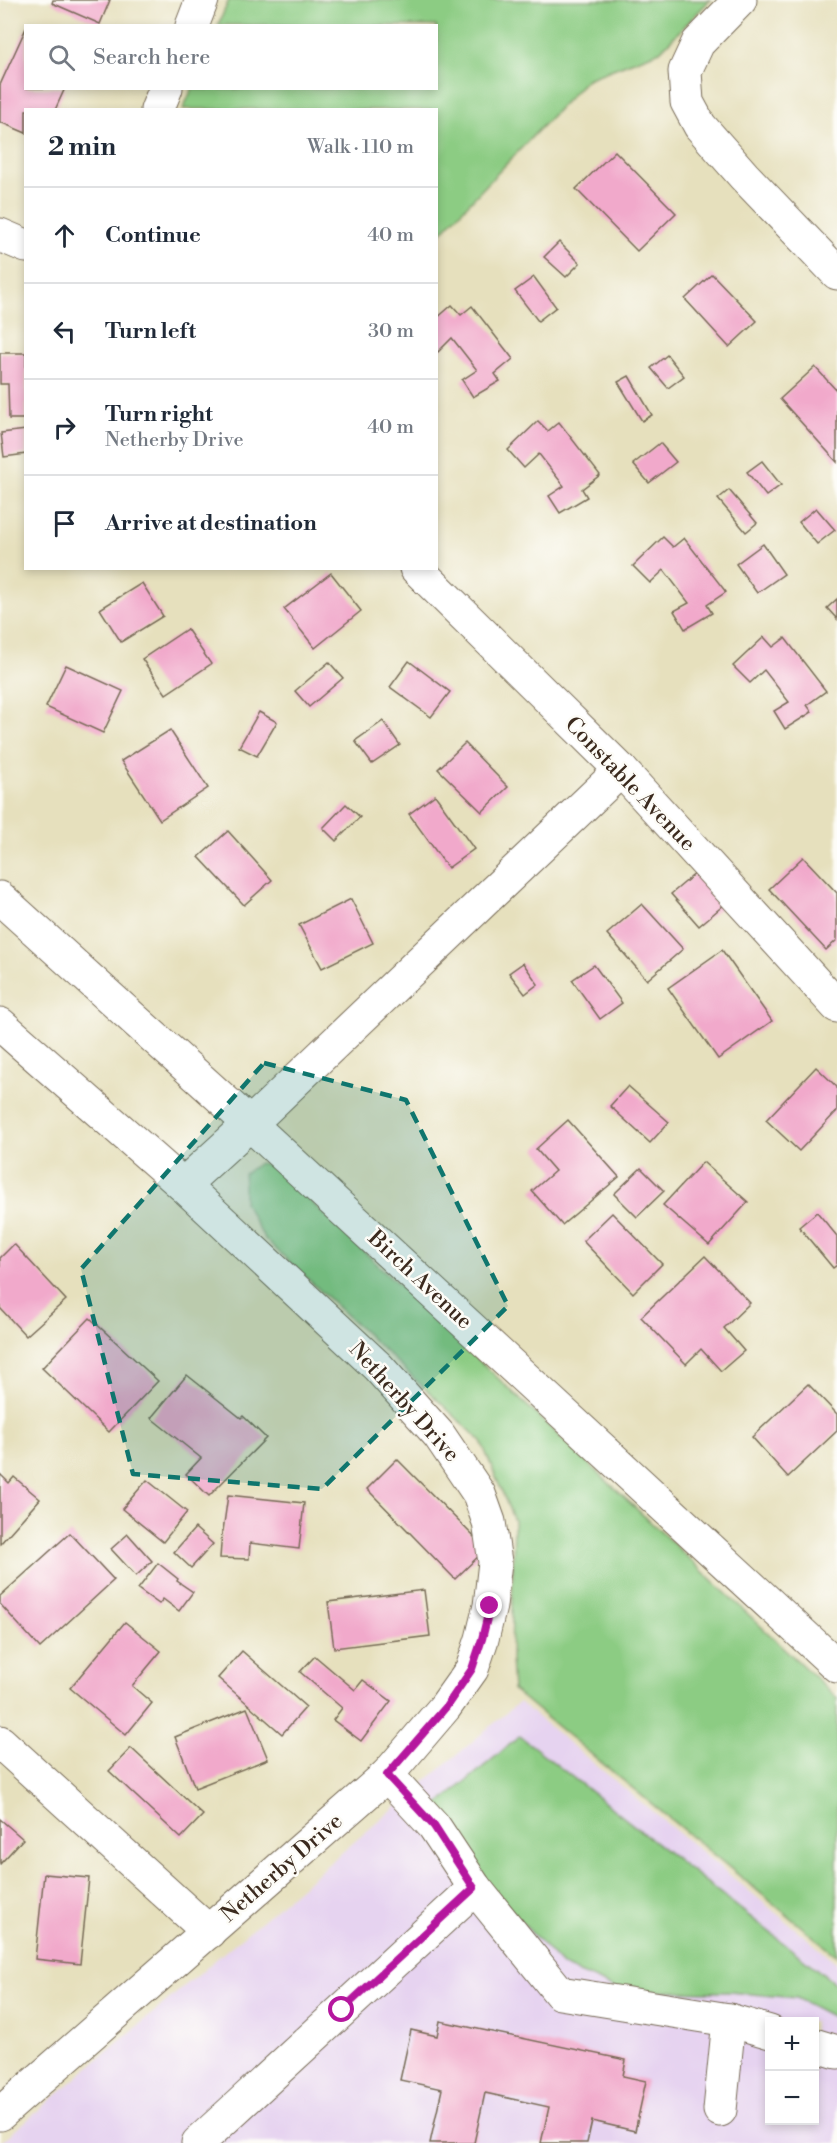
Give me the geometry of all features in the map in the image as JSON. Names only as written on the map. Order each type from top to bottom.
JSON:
[{"type":"street","points":[[193,24],[202,0]]},
{"type":"street","points":[[740,0],[698,44],[685,72],[687,102],[700,126],[744,176],[837,273]]},
{"type":"street","points":[[158,108],[165,90]]},
{"type":"street","points":[[0,235],[24,245]]},
{"type":"street","name":"Constable Avenue","points":[[418,570],[621,770],[837,1006]]},
{"type":"street","points":[[183,1185],[250,1124],[621,770]]},
{"type":"street","name":"Birch Avenue","points":[[0,898],[250,1124],[837,1666]]},
{"type":"street","name":"Netherby Drive","points":[[0,1023],[183,1185],[378,1367],[439,1435],[479,1494],[489,1522],[495,1562],[490,1606],[472,1669],[446,1707],[387,1775],[0,2114]]},
{"type":"street","points":[[0,1742],[209,1932]]},
{"type":"street","points":[[387,1775],[434,1826],[474,1888],[560,1993],[729,2020],[765,2031]]},
{"type":"street","points":[[198,2143],[474,1888]]},
{"type":"street","points":[[720,2110],[729,2020]]},
{"type":"street","points":[[819,2047],[837,2052]]},
{"type":"highlighted area","points":[[264,1063],[406,1100],[508,1306],[322,1489],[133,1474],[81,1269]]},
{"type":"shaded area","points":[[519,1702],[837,1963],[837,2143],[0,2143]]},
{"type":"green space","points":[[229,0],[710,0],[660,51],[587,79],[438,236],[438,108],[183,108],[192,90],[438,90],[438,24],[218,24]]},
{"type":"green space","points":[[259,1163],[273,1166],[837,1698],[837,1956],[513,1690],[511,1659],[514,1521],[481,1441],[264,1238],[244,1202],[244,1174]]},
{"type":"green space","points":[[520,1736],[837,1985],[837,2019],[797,1998],[729,1992],[621,1991],[563,1966],[483,1881],[438,1805]]},
{"type":"building","points":[[53,0],[110,0],[100,24],[52,3]]},
{"type":"building","points":[[24,32],[24,90],[64,90],[56,108],[24,108],[24,132],[0,122],[0,85]]},
{"type":"building","points":[[615,151],[676,213],[637,251],[576,189]]},
{"type":"building","points":[[559,242],[580,263],[566,277],[544,257]]},
{"type":"building","points":[[712,274],[757,321],[729,347],[685,299]]},
{"type":"building","points":[[534,277],[556,307],[538,321],[515,291]]},
{"type":"building","points":[[452,305],[461,315],[472,306],[513,359],[495,374],[500,381],[473,397],[462,380],[477,370],[452,338],[438,352],[438,317]]},
{"type":"building","points":[[0,353],[24,353],[24,419],[9,419],[8,384],[0,384]]},
{"type":"building","points":[[667,355],[684,376],[668,388],[651,368]]},
{"type":"building","points":[[815,367],[837,391],[837,462],[780,399]]},
{"type":"building","points":[[629,376],[652,415],[642,421],[618,382]]},
{"type":"building","points":[[538,421],[548,431],[559,422],[600,475],[582,489],[587,497],[560,513],[549,496],[564,486],[539,454],[524,468],[508,450]]},
{"type":"building","points":[[24,430],[24,454],[4,457],[1,433]]},
{"type":"building","points":[[660,443],[676,462],[649,483],[633,464]]},
{"type":"building","points":[[762,461],[781,485],[766,496],[747,472]]},
{"type":"building","points":[[729,490],[757,523],[746,532],[718,499]]},
{"type":"building","points":[[816,508],[835,530],[817,544],[799,522]]},
{"type":"building","points":[[663,537],[673,547],[684,538],[726,592],[707,605],[712,613],[685,629],[674,611],[689,603],[664,570],[650,583],[633,566]]},
{"type":"building","points":[[763,544],[784,574],[757,593],[736,564]]},
{"type":"building","points":[[331,573],[361,611],[315,648],[284,609]]},
{"type":"building","points":[[142,583],[163,616],[121,642],[100,609]]},
{"type":"building","points":[[837,599],[837,619],[827,608]]},
{"type":"building","points":[[187,629],[211,664],[166,694],[142,659]]},
{"type":"building","points":[[764,637],[773,647],[785,638],[826,691],[807,705],[812,712],[785,729],[774,711],[789,702],[764,670],[750,683],[733,666]]},
{"type":"building","points":[[409,661],[450,692],[431,717],[390,687]]},
{"type":"building","points":[[329,662],[343,678],[309,707],[295,691]]},
{"type":"building","points":[[66,665],[123,691],[103,733],[46,707]]},
{"type":"building","points":[[259,712],[277,722],[257,756],[239,747]]},
{"type":"building","points":[[383,721],[400,745],[372,764],[355,741]]},
{"type":"building","points":[[170,730],[208,788],[160,820],[121,761]]},
{"type":"building","points":[[465,743],[508,787],[482,812],[438,769]]},
{"type":"building","points":[[435,795],[474,849],[448,868],[409,814]]},
{"type":"building","points":[[346,804],[360,817],[336,841],[323,828]]},
{"type":"building","points":[[228,831],[272,880],[244,905],[199,857]]},
{"type":"building","points":[[803,857],[837,893],[837,940],[826,950],[769,889]]},
{"type":"building","points":[[697,872],[725,904],[699,926],[671,894]]},
{"type":"building","points":[[351,899],[373,943],[322,968],[299,925]]},
{"type":"building","points":[[642,904],[683,949],[647,980],[607,934]]},
{"type":"building","points":[[722,950],[772,1021],[718,1059],[668,988]]},
{"type":"building","points":[[523,963],[538,984],[525,994],[509,973]]},
{"type":"building","points":[[594,965],[622,1003],[600,1019],[572,980]]},
{"type":"building","points":[[816,1067],[837,1087],[837,1111],[799,1151],[766,1120]]},
{"type":"building","points":[[628,1086],[669,1122],[650,1143],[610,1106]]},
{"type":"building","points":[[568,1120],[619,1177],[562,1225],[532,1191],[555,1171],[536,1149]]},
{"type":"building","points":[[703,1162],[748,1202],[709,1245],[663,1205]]},
{"type":"building","points":[[641,1168],[664,1191],[637,1217],[614,1194]]},
{"type":"building","points":[[817,1212],[837,1236],[837,1265],[833,1268],[799,1227]]},
{"type":"building","points":[[612,1213],[662,1264],[633,1293],[583,1241]]},
{"type":"building","points":[[14,1244],[66,1300],[26,1336],[0,1308],[0,1258]]},
{"type":"building","points":[[705,1256],[750,1303],[724,1328],[744,1351],[721,1371],[701,1349],[686,1364],[641,1317]]},
{"type":"building","points":[[90,1318],[158,1381],[109,1432],[42,1368]]},
{"type":"building","points":[[187,1375],[241,1418],[243,1416],[266,1438],[209,1496],[186,1474],[201,1458],[151,1418]]},
{"type":"building","points":[[808,1384],[837,1414],[837,1431],[788,1477],[752,1437]]},
{"type":"building","points":[[397,1459],[486,1549],[455,1579],[367,1489]]},
{"type":"building","points":[[0,1474],[9,1483],[14,1477],[40,1499],[0,1544]]},
{"type":"building","points":[[147,1480],[187,1512],[163,1542],[122,1509]]},
{"type":"building","points":[[228,1495],[304,1503],[299,1549],[250,1543],[249,1559],[220,1558]]},
{"type":"building","points":[[195,1528],[213,1544],[191,1568],[174,1552]]},
{"type":"building","points":[[70,1533],[114,1580],[40,1648],[0,1604],[0,1596]]},
{"type":"building","points":[[128,1534],[152,1561],[136,1576],[111,1549]]},
{"type":"building","points":[[158,1563],[193,1592],[179,1611],[163,1599],[159,1604],[138,1589]]},
{"type":"building","points":[[424,1590],[430,1636],[334,1648],[328,1602]]},
{"type":"building","points":[[125,1622],[161,1651],[132,1686],[152,1703],[126,1735],[70,1688]]},
{"type":"building","points":[[242,1651],[306,1707],[282,1734],[218,1678]]},
{"type":"building","points":[[315,1656],[355,1690],[363,1680],[391,1701],[361,1741],[333,1720],[342,1708],[300,1672]]},
{"type":"building","points":[[247,1708],[268,1759],[195,1788],[175,1737]]},
{"type":"building","points":[[131,1748],[203,1815],[181,1838],[109,1771]]},
{"type":"building","points":[[0,1819],[23,1839],[0,1864]]},
{"type":"building","points":[[44,1874],[89,1878],[80,1964],[35,1959]]},
{"type":"building","points":[[440,2021],[626,2060],[623,2076],[646,2081],[635,2131],[592,2121],[587,2143],[541,2143],[549,2107],[485,2093],[474,2143],[430,2143],[442,2089],[400,2080],[411,2030],[437,2036]]},
{"type":"route","points":[[342,2010],[474,1888],[434,1826],[387,1775],[446,1707],[472,1669],[490,1606]]}]
